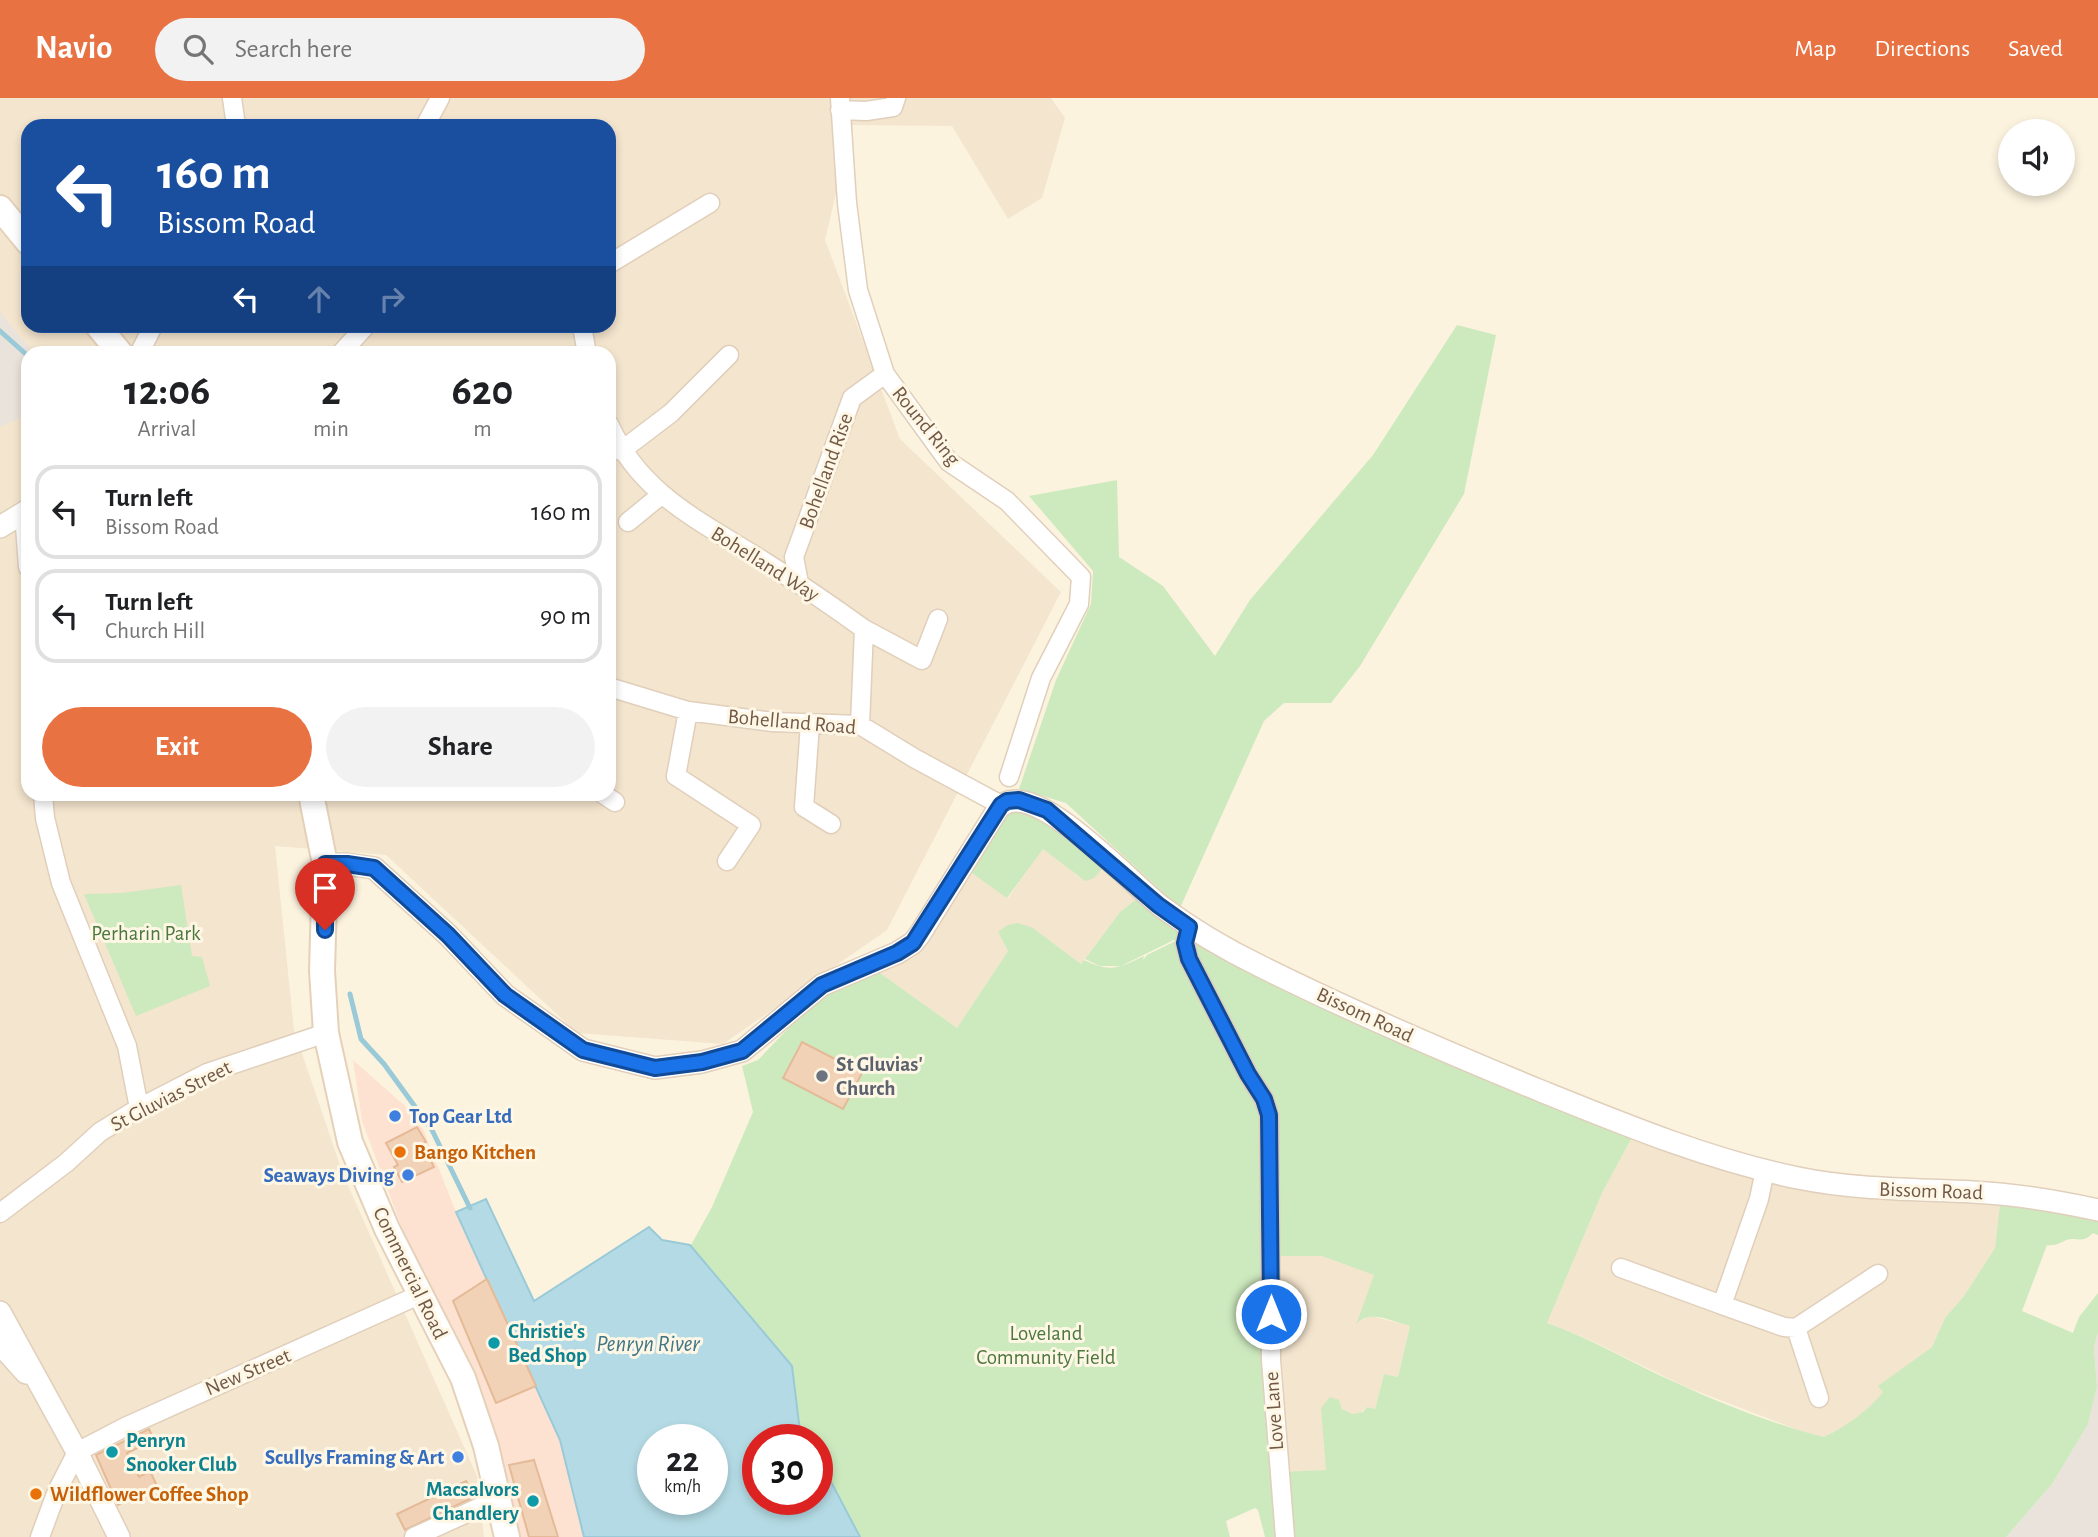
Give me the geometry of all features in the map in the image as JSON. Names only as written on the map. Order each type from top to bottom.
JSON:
[{"type":"main road","points":[[0,208],[21,234]]},
{"type":"main road","name":"Commercial Road","points":[[312,801],[325,864],[322,971],[326,1033],[350,1142],[387,1230],[463,1378],[486,1446],[507,1537]]},
{"type":"street","points":[[232,98],[235,119]]},
{"type":"street","points":[[429,119],[440,98]]},
{"type":"street","points":[[840,104],[866,111],[893,107],[896,98]]},
{"type":"street","name":"Round Ring","points":[[840,104],[847,204],[858,290],[885,374],[949,462],[1007,501],[1080,577],[1079,604],[1041,678],[1009,777]]},
{"type":"street","points":[[616,260],[710,203]]},
{"type":"street","points":[[347,346],[359,333]]},
{"type":"street","points":[[621,451],[671,413],[729,355]]},
{"type":"street","name":"Bohelland Rise","points":[[799,583],[794,557],[852,398],[885,374]]},
{"type":"street","name":"Bohelland Way","points":[[616,440],[621,451],[661,495],[683,513],[799,583],[864,629],[922,660],[938,620]]},
{"type":"street","points":[[628,522],[661,495]]},
{"type":"street","points":[[0,527],[21,514]]},
{"type":"street","points":[[860,725],[864,629]]},
{"type":"street","name":"Bohelland Road","points":[[616,689],[688,711],[810,724],[860,725],[1001,805]]},
{"type":"street","points":[[688,711],[676,776],[751,825],[727,861]]},
{"type":"street","points":[[810,724],[804,807],[831,824]]},
{"type":"street","name":"Bissom Road","points":[[1001,805],[1007,801],[1019,800],[1047,810],[1158,905],[1189,927],[1271,972],[1462,1059],[1640,1130],[1765,1170],[1864,1188],[1977,1192],[2098,1210]]},
{"type":"street","points":[[44,801],[45,818],[61,883],[127,1046],[139,1108]]},
{"type":"street","points":[[325,864],[374,868],[448,935],[505,995],[583,1050],[655,1068],[702,1062],[742,1051],[822,985],[897,953],[913,943],[1001,805]]},
{"type":"street","name":"Love Lane","points":[[1189,927],[1185,943],[1189,959],[1248,1074],[1264,1099],[1269,1115],[1271,1360],[1285,1537]]},
{"type":"street","name":"St Gluvias Street","points":[[0,1213],[66,1163],[100,1132],[139,1108],[207,1073],[277,1047],[326,1033]]},
{"type":"street","points":[[1722,1305],[1759,1199],[1765,1170]]},
{"type":"street","points":[[1621,1268],[1784,1327],[1796,1328],[1878,1275]]},
{"type":"street","name":"New Street","points":[[78,1452],[146,1417],[419,1295]]},
{"type":"street","points":[[0,1312],[78,1452],[119,1537]]},
{"type":"street","points":[[1796,1328],[1819,1398]]},
{"type":"street","points":[[0,1344],[42,1390]]},
{"type":"street","points":[[40,1537],[57,1491],[78,1452]]},
{"type":"street","points":[[414,1537],[500,1498]]},
{"type":"shaded area","points":[[0,98],[1051,98],[1065,118],[1042,198],[1008,219],[952,126],[852,125],[825,240],[900,439],[1061,592],[887,930],[723,1044],[577,1033],[386,855],[275,846],[294,1030],[343,1174],[477,1476],[484,1537],[0,1537]]},
{"type":"shaded area","points":[[0,312],[28,346],[21,346],[21,417],[0,427]]},
{"type":"shaded area","points":[[1043,848],[1079,877],[1108,862],[1143,894],[1120,912],[1081,964],[1033,928],[998,932],[1008,951],[957,1028],[870,966],[897,954],[962,866],[1008,898]]},
{"type":"shaded area","points":[[353,1060],[404,1105],[423,1129],[456,1212],[560,1440],[584,1537],[517,1537],[362,1121]]},
{"type":"shaded area","points":[[1636,1130],[1744,1165],[2001,1195],[1995,1248],[1964,1296],[1945,1318],[1932,1347],[1879,1386],[1883,1392],[1880,1398],[1856,1420],[1824,1437],[1801,1431],[1686,1387],[1590,1340],[1547,1323],[1602,1193]]},
{"type":"shaded area","points":[[1272,1256],[1322,1256],[1375,1275],[1359,1321],[1371,1316],[1410,1326],[1398,1377],[1384,1374],[1375,1409],[1367,1407],[1360,1413],[1353,1414],[1342,1409],[1339,1400],[1326,1470],[1279,1472]]},
{"type":"shaded area","points":[[2098,1332],[2098,1537],[2006,1537],[2052,1484],[2088,1424],[2097,1387],[2094,1348]]},
{"type":"green space","points":[[1457,325],[1496,335],[1464,494],[1360,666],[1331,703],[1284,703],[1264,721],[1180,908],[1066,803],[1019,789],[1056,680],[1091,604],[1093,571],[1029,496],[1117,480],[1119,557],[1163,586],[1215,656],[1250,600],[1373,455]]},
{"type":"green space","points":[[1015,801],[1108,862],[1094,878],[1085,881],[1043,849],[1007,898],[962,866]]},
{"type":"green space","name":"Perharin Park","points":[[181,885],[192,956],[202,957],[210,986],[136,1016],[84,894],[122,893]]},
{"type":"green space","points":[[1143,894],[1186,934],[1121,966],[1100,966],[1085,959],[1120,912]]},
{"type":"green space","name":"Loveland Community Field","points":[[1018,923],[1033,928],[1081,964],[1084,960],[1108,968],[1121,966],[1144,956],[1143,960],[1147,955],[1186,936],[1263,1099],[1283,1537],[1265,1537],[1258,1510],[1255,1508],[1226,1521],[1230,1537],[631,1537],[604,1257],[649,1227],[662,1240],[691,1245],[712,1207],[753,1112],[742,1066],[758,1060],[800,1016],[793,1011],[870,966],[957,1028],[1008,951],[998,932],[1008,925]]},
{"type":"green space","points":[[1189,928],[1636,1130],[1602,1193],[1547,1323],[1699,1393],[1782,1425],[1824,1437],[1864,1412],[1883,1392],[1878,1386],[1932,1347],[1945,1318],[1964,1296],[1995,1248],[2001,1195],[2098,1211],[2098,1235],[2093,1233],[2085,1239],[2071,1239],[2047,1245],[2022,1311],[2073,1333],[2079,1317],[2098,1293],[2098,1332],[2094,1348],[2097,1387],[2088,1424],[2052,1484],[2006,1537],[1286,1537],[1279,1472],[1326,1470],[1321,1408],[1330,1397],[1339,1400],[1342,1409],[1353,1414],[1363,1412],[1367,1407],[1375,1409],[1384,1374],[1398,1377],[1410,1326],[1374,1317],[1367,1317],[1356,1325],[1374,1275],[1322,1256],[1272,1256],[1271,1123],[1190,958]]},
{"type":"water","name":"Penryn River","points":[[486,1199],[534,1301],[649,1227],[662,1240],[690,1245],[792,1366],[799,1424],[742,1424],[742,1515],[833,1515],[833,1486],[860,1537],[584,1537],[560,1440],[456,1212]]},
{"type":"building","name":"St Gluvias' Church","points":[[802,1042],[862,1073],[843,1109],[783,1078]]},
{"type":"building","points":[[417,1127],[426,1142],[423,1143],[434,1167],[402,1182],[394,1167],[398,1165],[386,1143]]},
{"type":"building","name":"Christie's Bed Shop","points":[[487,1279],[536,1386],[496,1403],[453,1301]]},
{"type":"building","points":[[149,1429],[154,1440],[127,1453],[139,1477],[150,1471],[157,1486],[118,1505],[96,1455]]},
{"type":"building","name":"Macsalvors Chandlery","points":[[534,1460],[558,1537],[529,1537],[509,1465]]},
{"type":"building","points":[[466,1481],[476,1496],[405,1530],[397,1514]]},
{"type":"waterway","points":[[0,331],[21,350]]},
{"type":"waterway","points":[[350,994],[361,1039],[384,1064],[432,1130],[470,1208]]},
{"type":"place","name":"St Gluvias' Church","points":[[822,1076]]},
{"type":"place","name":"Top Gear Ltd","points":[[395,1116]]},
{"type":"place","name":"Bango Kitchen","points":[[400,1152]]},
{"type":"place","name":"Seaways Diving","points":[[408,1175]]},
{"type":"place","name":"Christie's Bed Shop","points":[[494,1343]]},
{"type":"place","name":"Penryn Snooker Club","points":[[112,1452]]},
{"type":"place","name":"Scullys Framing & Art","points":[[458,1457]]},
{"type":"place","name":"Wildflower Coffee Shop","points":[[36,1494]]},
{"type":"place","name":"Macsalvors Chandlery","points":[[533,1501]]},
{"type":"route","points":[[325,930],[325,864],[374,868],[448,935],[505,995],[583,1050],[655,1068],[702,1062],[742,1051],[822,985],[904,950],[913,943],[1001,805],[1015,799],[1034,803],[1066,824],[1158,905],[1189,927],[1185,943],[1189,959],[1248,1074],[1264,1099],[1269,1115],[1271,1314]]}]
